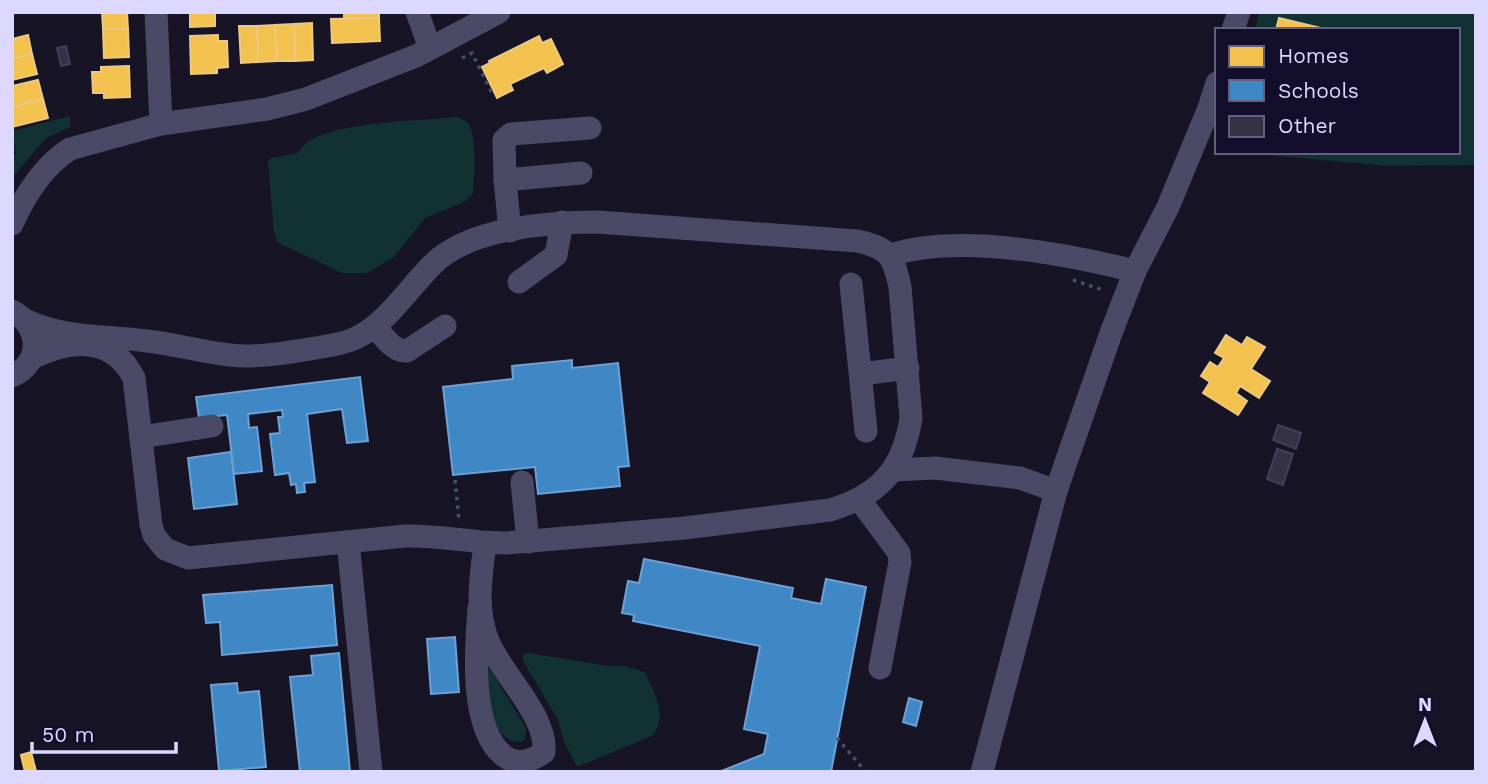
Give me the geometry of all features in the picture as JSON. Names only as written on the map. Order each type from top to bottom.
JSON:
[{"type":"street","points":[[156,12],[161,124]]},
{"type":"street","points":[[417,12],[430,48]]},
{"type":"street","points":[[12,224],[29,192],[58,157],[83,144],[161,124],[288,104],[398,64],[499,12]]},
{"type":"street","points":[[982,772],[1056,491],[1135,271],[1168,207],[1215,89]]},
{"type":"street","points":[[510,231],[504,140],[511,134],[590,128]]},
{"type":"street","points":[[505,180],[581,173]]},
{"type":"street","points":[[519,282],[556,255],[562,222]]},
{"type":"street","points":[[21,316],[66,334],[148,341],[231,355],[261,356],[354,340],[375,326],[446,251],[469,240],[510,231],[562,222],[598,222],[857,241],[882,248],[891,255],[900,287],[911,418],[908,436],[894,470],[870,493],[838,508],[685,528],[528,541],[485,543],[421,536],[197,558],[174,554],[159,543],[151,525],[134,378],[124,360],[112,350],[82,345],[64,346],[32,358]]},
{"type":"street","points":[[891,255],[906,250],[941,246],[1003,249],[1073,256],[1135,271]]},
{"type":"street","points":[[851,284],[866,431]]},
{"type":"street","points":[[12,291],[21,316],[35,339],[32,358],[25,368],[12,376]]},
{"type":"street","points":[[375,326],[402,352],[445,326]]},
{"type":"street","points":[[134,378],[141,363],[149,356],[158,350],[175,346]]},
{"type":"street","points":[[861,374],[908,368]]},
{"type":"street","points":[[141,437],[212,426]]},
{"type":"street","points":[[894,470],[935,468],[1020,478],[1056,491]]},
{"type":"street","points":[[522,482],[528,541]]},
{"type":"street","points":[[859,499],[896,546],[900,562],[880,668]]},
{"type":"street","points":[[348,542],[371,772]]},
{"type":"street","points":[[479,608],[493,651],[527,704],[543,735],[544,752],[534,759],[510,761],[498,752],[486,732],[475,653],[479,608],[485,543]]},
{"type":"path","points":[[462,58],[472,53],[492,93]]},
{"type":"path","points":[[1063,278],[1102,290]]},
{"type":"path","points":[[455,480],[460,528]]},
{"type":"path","points":[[837,738],[866,772]]},
{"type":"green space","points":[[1259,12],[1476,12],[1476,165],[1388,166],[1258,154],[1460,154],[1460,28],[1255,28]]},
{"type":"green space","points":[[70,116],[70,127],[45,139],[12,178],[12,157],[16,154],[12,131]]},
{"type":"green space","points":[[457,117],[468,123],[474,141],[473,194],[464,202],[425,218],[393,258],[367,273],[342,273],[278,243],[274,233],[268,162],[270,158],[298,153],[309,141],[340,129]]},
{"type":"green space","points":[[528,653],[608,666],[624,666],[645,672],[660,712],[657,728],[652,736],[577,767],[565,744],[557,718],[523,661],[522,655]]},
{"type":"green space","points":[[484,659],[526,728],[525,740],[521,742],[510,740],[501,733],[495,723],[488,697]]},
{"type":"building: Homes","points":[[102,12],[127,12],[128,29],[103,29]]},
{"type":"building: Homes","points":[[190,12],[215,12],[215,26],[190,27]]},
{"type":"building: Homes","points":[[344,12],[379,12],[379,18],[344,19]]},
{"type":"building: Homes","points":[[379,18],[380,41],[332,43],[331,19]]},
{"type":"building: Homes","points":[[1279,18],[1321,28],[1276,28]]},
{"type":"building: Homes","points":[[312,23],[313,60],[295,61],[294,24]]},
{"type":"building: Homes","points":[[294,24],[295,61],[277,61],[275,25]]},
{"type":"building: Homes","points":[[275,25],[277,61],[258,62],[257,26]]},
{"type":"building: Homes","points":[[239,26],[257,26],[258,62],[241,63]]},
{"type":"building: Homes","points":[[103,29],[128,29],[129,57],[104,58]]},
{"type":"building: Homes","points":[[28,35],[32,54],[12,59],[12,39]]},
{"type":"building: Homes","points":[[218,35],[218,41],[227,41],[228,67],[217,68],[217,73],[191,74],[190,36]]},
{"type":"building: Homes","points":[[539,36],[542,43],[551,39],[563,64],[547,73],[544,68],[510,84],[513,90],[497,98],[482,67]]},
{"type":"building: Homes","points":[[32,54],[37,74],[12,80],[12,59]]},
{"type":"building: Homes","points":[[129,66],[130,97],[104,98],[104,93],[93,93],[92,72],[101,72],[101,67]]},
{"type":"building: Homes","points":[[38,80],[43,99],[12,107],[12,86]]},
{"type":"building: Homes","points":[[43,99],[48,118],[12,127],[12,107]]},
{"type":"building: Homes","points":[[1226,335],[1242,345],[1247,337],[1265,347],[1251,369],[1270,381],[1259,398],[1240,386],[1236,393],[1247,401],[1238,415],[1203,393],[1210,382],[1201,376],[1210,362],[1218,367],[1224,358],[1215,353]]},
{"type":"building: Homes","points":[[31,752],[36,771],[25,772],[21,755]]},
{"type":"building: Schools","points":[[572,360],[572,368],[618,363],[629,466],[618,467],[620,486],[538,494],[535,467],[453,475],[443,387],[513,379],[512,366]]},
{"type":"building: Schools","points":[[360,377],[368,441],[347,443],[342,409],[307,414],[315,482],[304,483],[305,492],[297,493],[296,484],[291,485],[289,473],[275,475],[270,434],[280,433],[278,417],[283,417],[282,410],[248,414],[249,428],[257,427],[262,471],[234,474],[227,415],[199,418],[196,397]]},
{"type":"building: Schools","points":[[231,452],[237,504],[194,509],[188,458]]},
{"type":"building: Schools","points":[[644,559],[793,588],[791,598],[821,604],[826,579],[866,587],[831,772],[719,772],[764,754],[768,734],[744,729],[760,646],[633,621],[634,615],[622,613],[628,581],[639,583]]},
{"type":"building: Schools","points":[[332,585],[337,645],[222,655],[220,622],[206,623],[203,595]]},
{"type":"building: Schools","points":[[455,637],[459,692],[431,694],[427,639]]},
{"type":"building: Schools","points":[[339,653],[350,772],[300,772],[290,677],[313,675],[311,656]]},
{"type":"building: Schools","points":[[237,683],[238,693],[259,691],[266,767],[219,771],[211,685]]},
{"type":"building: Schools","points":[[909,698],[922,702],[916,726],[903,722]]},
{"type":"building: Other","points":[[66,46],[70,64],[61,66],[57,48]]},
{"type":"building: Other","points":[[1278,425],[1301,433],[1296,449],[1273,440]]},
{"type":"building: Other","points":[[1277,449],[1293,454],[1283,485],[1267,479]]}]
